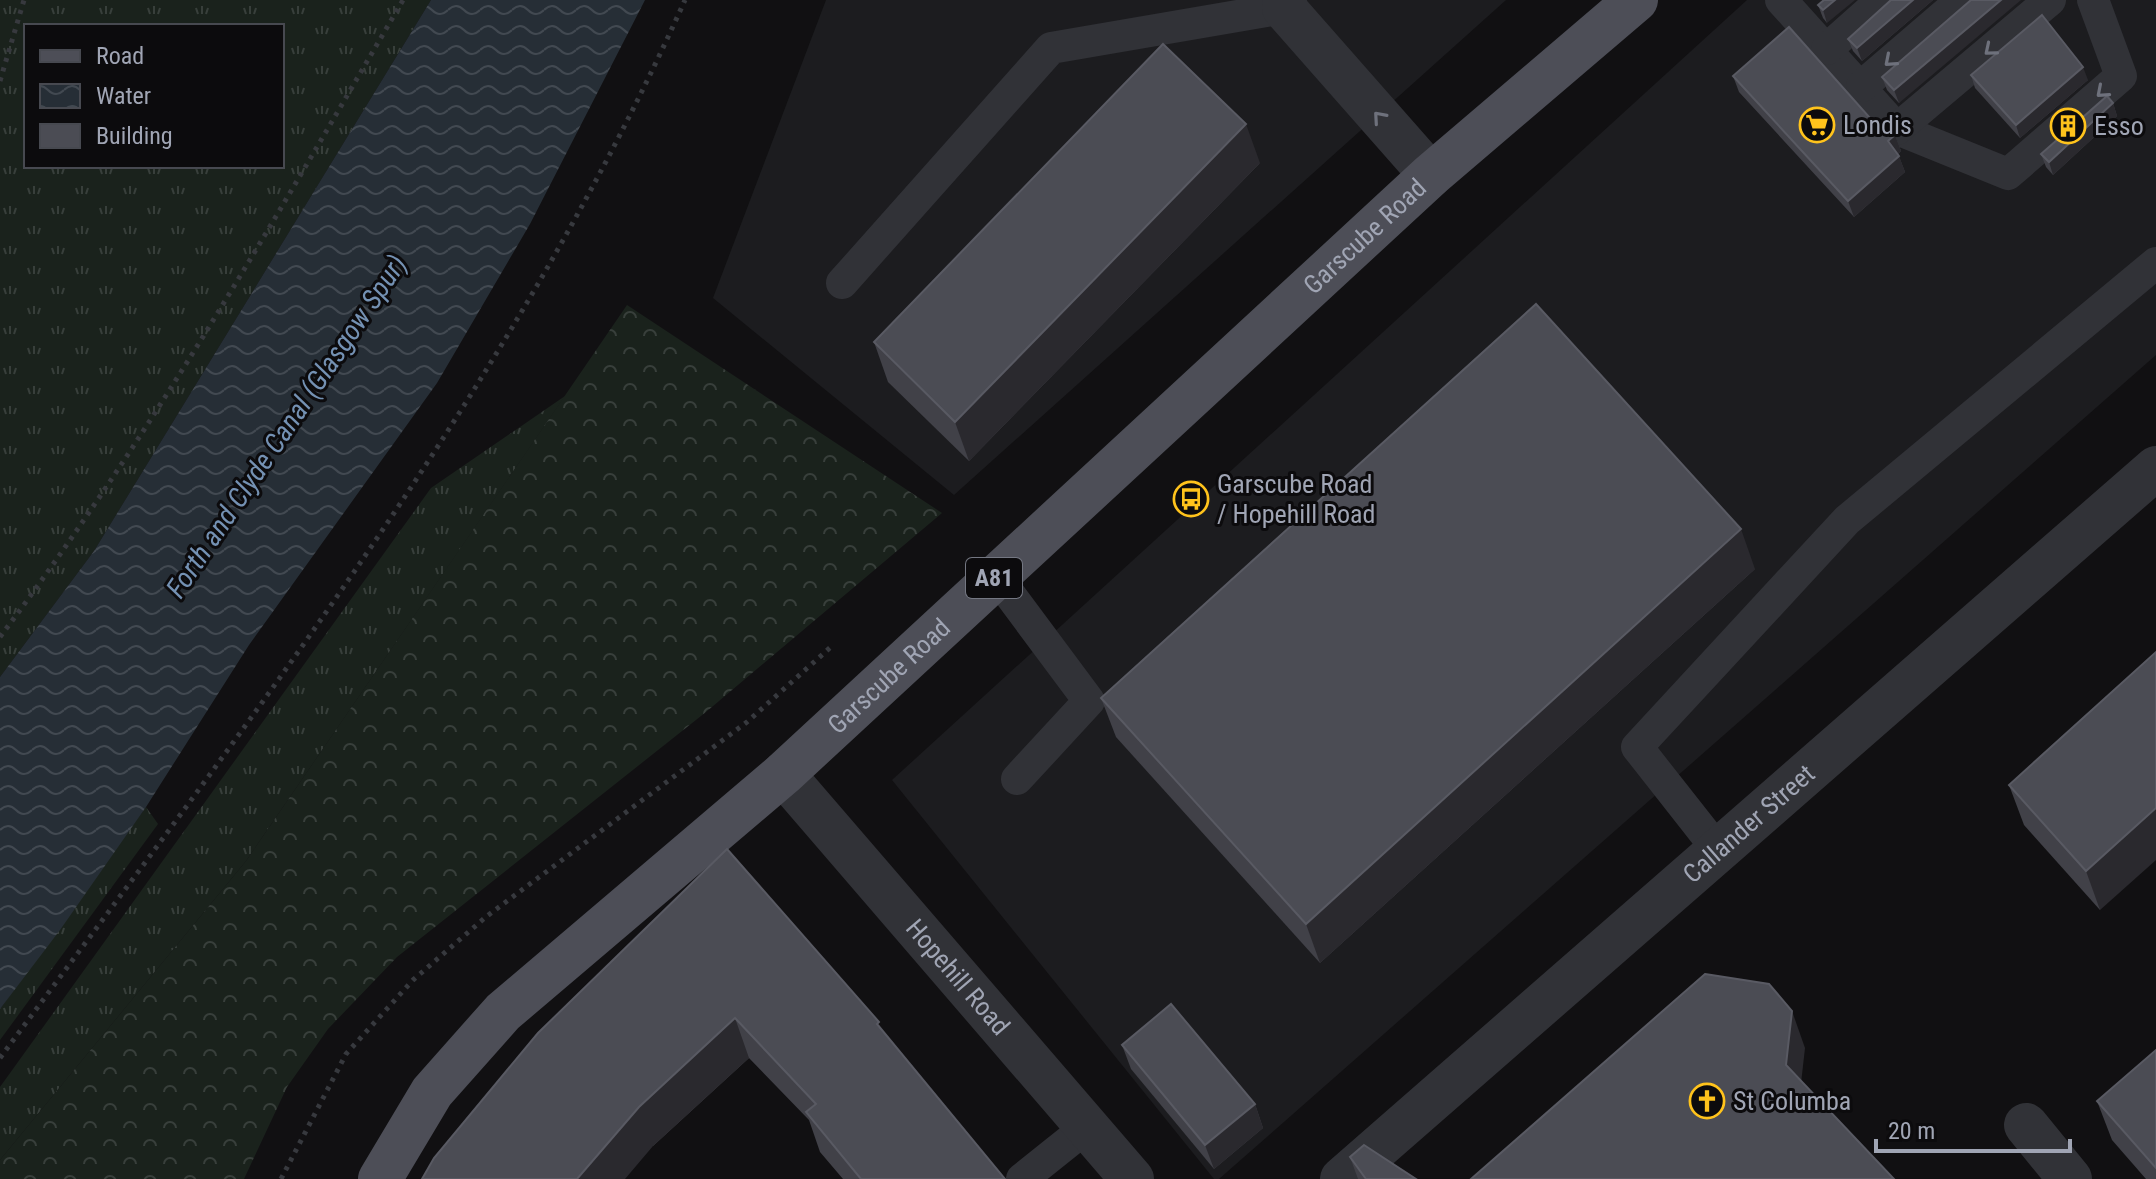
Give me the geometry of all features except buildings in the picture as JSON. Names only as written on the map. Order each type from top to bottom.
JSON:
[{"type":"main road","name":"Garscube Road","points":[[380,1179],[432,1092],[503,1012],[783,774],[1431,175],[1636,0]]},
{"type":"street","points":[[1284,4],[1431,175]]},
{"type":"street","name":"Callander Street","points":[[1342,1179],[2156,468]]},
{"type":"street","name":"Hopehill Road","points":[[783,774],[1132,1179]]},
{"type":"street","points":[[2026,1125],[2070,1179]]},
{"type":"lane","points":[[1781,0],[1862,86],[1897,129],[2008,174],[2121,76],[2093,0]]},
{"type":"lane","points":[[1827,49],[1882,0]]},
{"type":"lane","points":[[1862,86],[1962,0]]},
{"type":"lane","points":[[1897,129],[2050,0]]},
{"type":"lane","points":[[842,283],[1051,48],[1284,4]]},
{"type":"lane","points":[[1718,850],[1637,747],[1847,520],[2156,263]]},
{"type":"lane","points":[[996,576],[1089,701],[1017,779]]},
{"type":"lane","points":[[1022,1179],[1087,1127]]},
{"type":"path","points":[[0,81],[24,0]]},
{"type":"path","points":[[0,637],[63,553],[211,325],[403,0]]},
{"type":"path","points":[[0,1058],[248,725],[462,407],[599,173],[685,0]]},
{"type":"path","points":[[281,1179],[346,1054],[413,980],[487,916],[747,722],[842,637]]},
{"type":"shaded area","points":[[826,0],[1506,0],[954,495],[713,298]]},
{"type":"shaded area","points":[[1747,0],[2156,0],[2156,355],[1219,1179],[1214,1179],[892,780]]},
{"type":"green space","points":[[0,0],[431,0],[94,551],[0,677]]},
{"type":"green space","points":[[627,305],[942,513],[706,712],[397,957],[328,1029],[287,1087],[244,1179],[0,1179],[0,1160],[246,861]]},
{"type":"green space","points":[[565,396],[246,861],[0,1160],[0,1087],[431,488]]},
{"type":"green space","points":[[146,807],[158,824],[0,1040],[0,1009]]},
{"type":"water","name":"Forth and Clyde Canal (Glasgow Spur)","points":[[431,0],[645,0],[530,224],[437,383],[249,645],[146,807],[0,1009],[0,677],[94,551]]},
{"type":"place","name":"Londis","points":[[1817,125]]},
{"type":"place","name":"Esso","points":[[2068,126]]},
{"type":"place","name":"Garscube Road / Hopehill Road","points":[[1191,499]]},
{"type":"place","name":"St Columba","points":[[1707,1101]]}]
